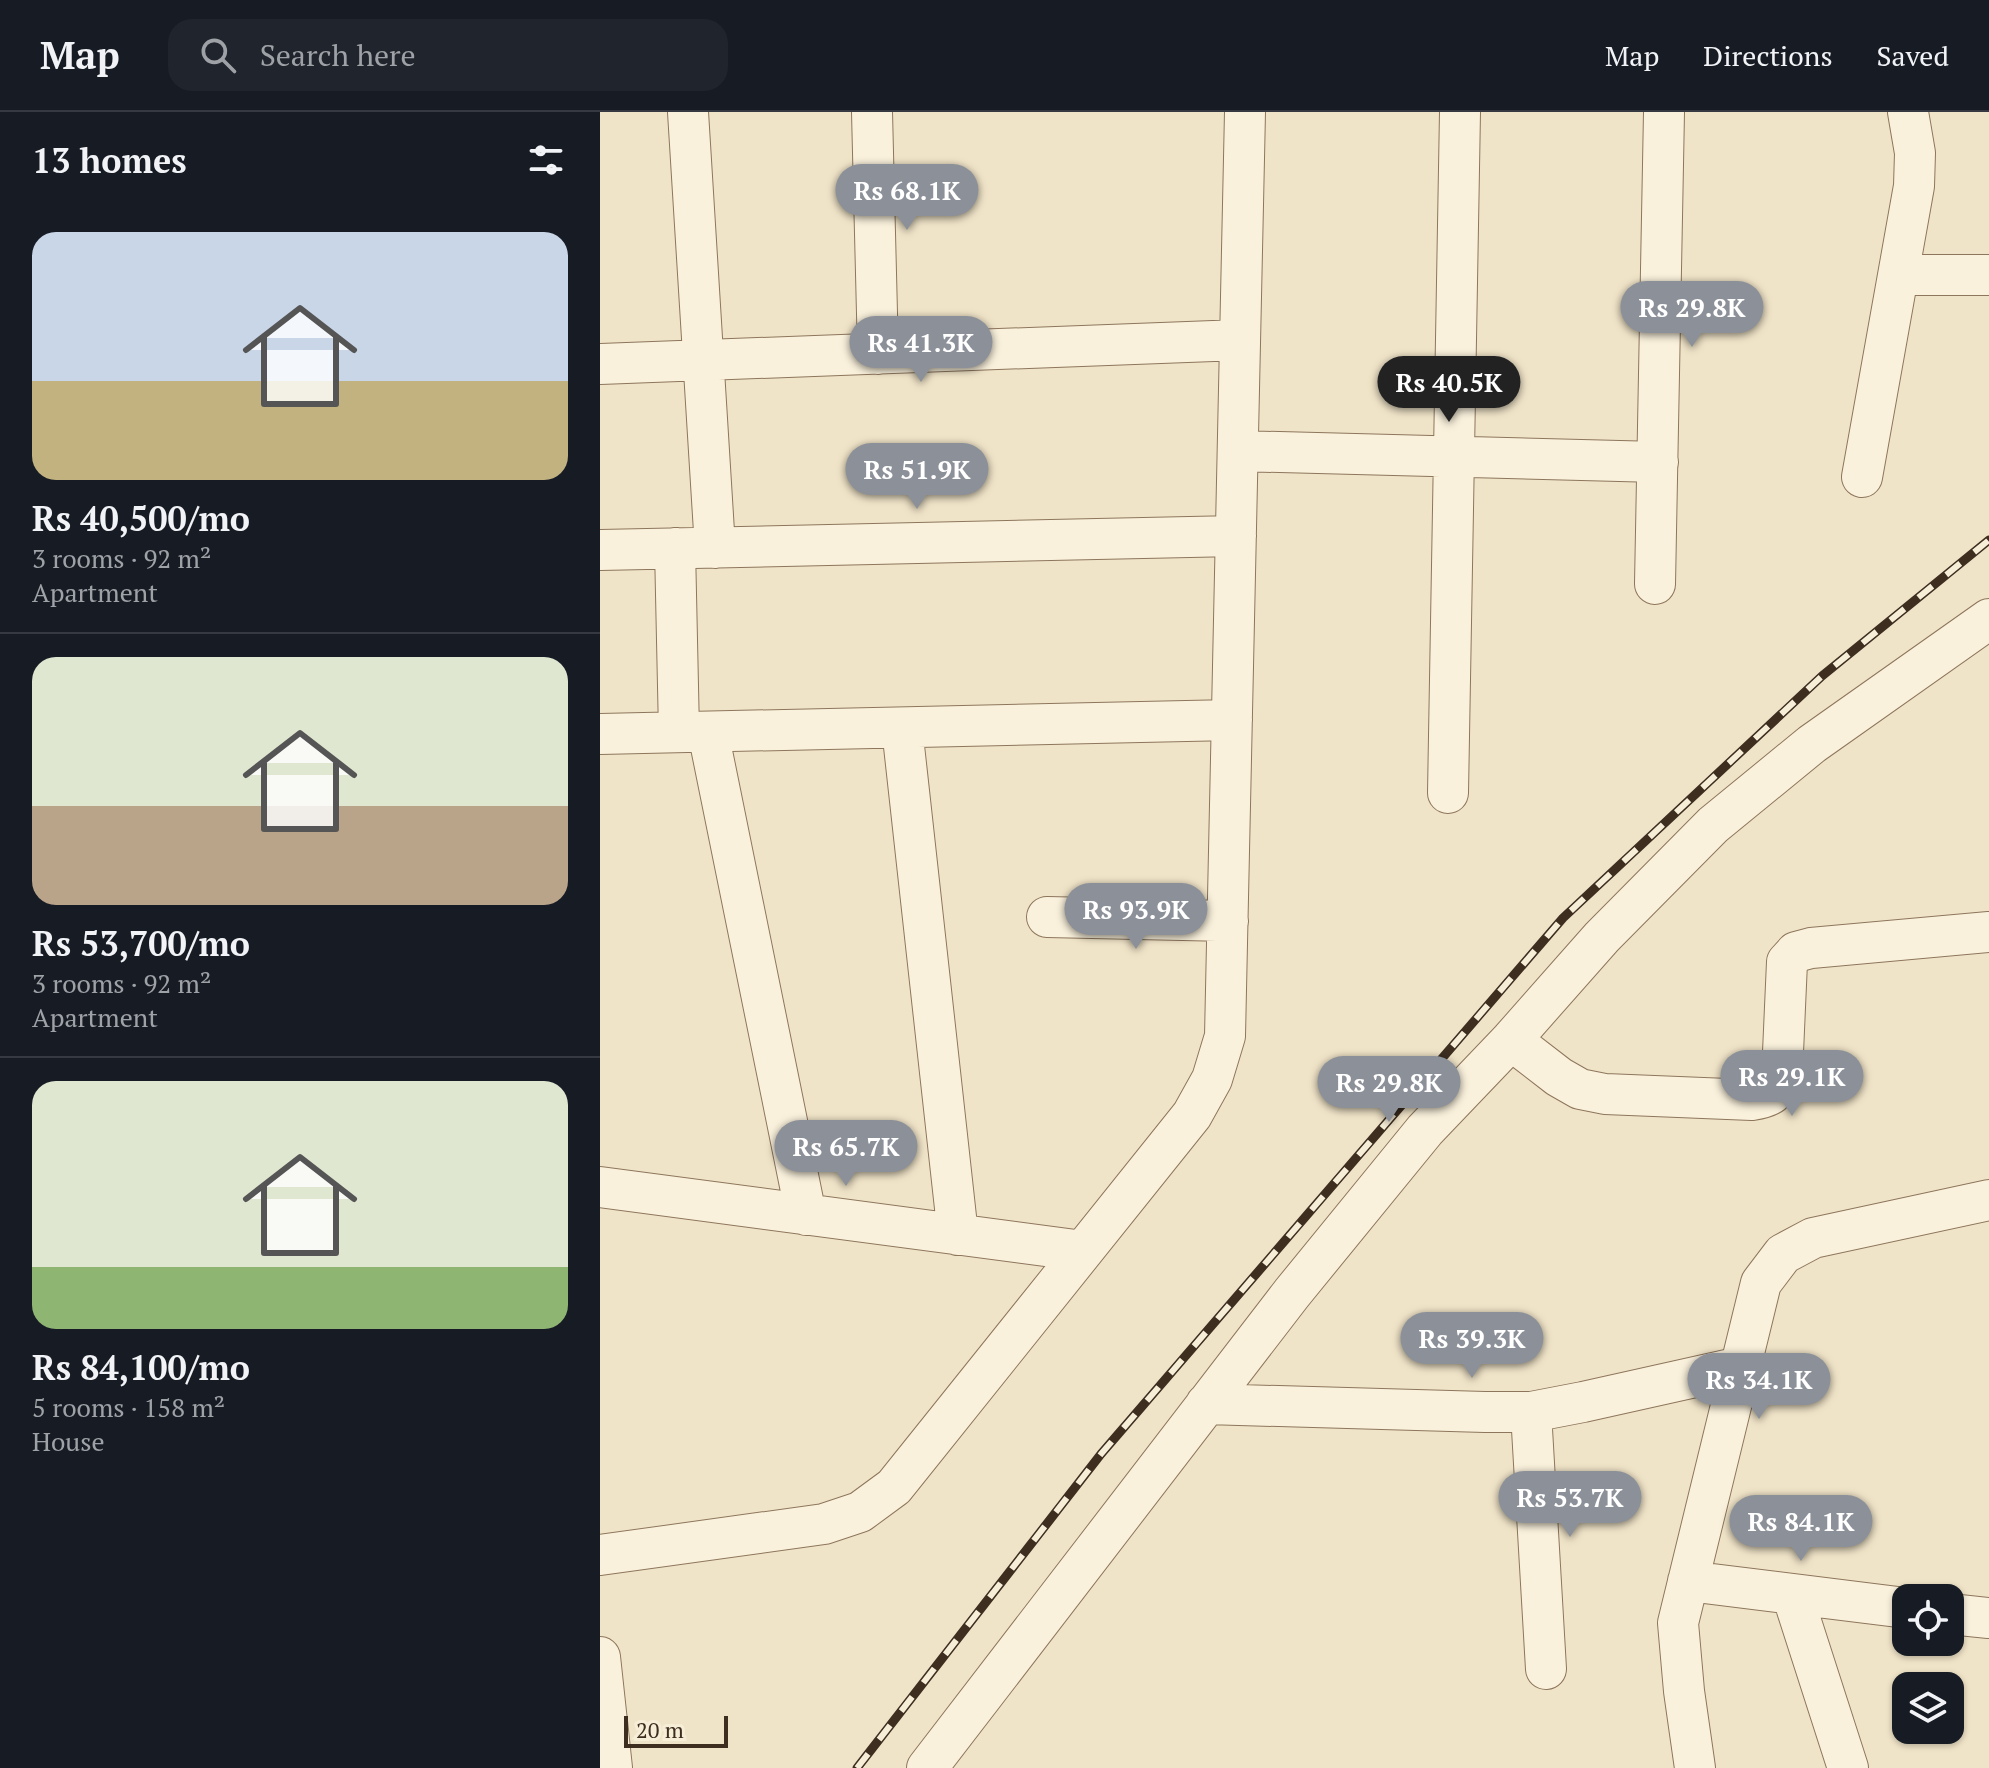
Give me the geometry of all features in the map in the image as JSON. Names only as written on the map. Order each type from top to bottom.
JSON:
[{"type":"street","points":[[688,112],[715,548]]},
{"type":"street","points":[[872,112],[878,354]]},
{"type":"street","points":[[600,1555],[824,1524],[860,1512],[894,1487],[1192,1115],[1212,1079],[1225,1036],[1245,112]]},
{"type":"street","points":[[1448,793],[1460,112]]},
{"type":"street","points":[[1655,584],[1664,112]]},
{"type":"street","points":[[1862,477],[1914,186],[1915,153],[1908,112]]},
{"type":"street","points":[[1899,275],[1989,275]]},
{"type":"street","points":[[600,364],[1240,340]]},
{"type":"street","points":[[1238,451],[1658,462]]},
{"type":"street","points":[[600,550],[1236,536]]},
{"type":"street","points":[[675,548],[693,732],[806,1215]]},
{"type":"street","points":[[927,1768],[1292,1293],[1425,1130],[1511,1040],[1602,937],[1713,825],[1812,744],[1989,619]]},
{"type":"street","points":[[600,734],[1232,720]]},
{"type":"street","points":[[902,728],[958,1235]]},
{"type":"street","points":[[1047,917],[1228,921]]},
{"type":"street","points":[[1511,1040],[1580,1089],[1605,1094],[1752,1100],[1766,1097],[1777,1090],[1782,1075],[1787,962],[1796,952],[1811,948],[1989,932]]},
{"type":"street","points":[[600,1187],[1083,1251]]},
{"type":"street","points":[[1695,1768],[1678,1623],[1761,1283],[1783,1254],[1813,1238],[1989,1200]]},
{"type":"street","points":[[1206,1404],[1531,1412],[1740,1367]]},
{"type":"street","points":[[1531,1412],[1546,1669]]},
{"type":"street","points":[[1688,1581],[1892,1606]]},
{"type":"street","points":[[1792,1594],[1848,1768]]},
{"type":"street","points":[[1964,1615],[1989,1618]]},
{"type":"street","points":[[600,1657],[612,1768]]},
{"type":"railway","points":[[857,1768],[1101,1454],[1563,918],[1822,676],[1989,540]]}]
